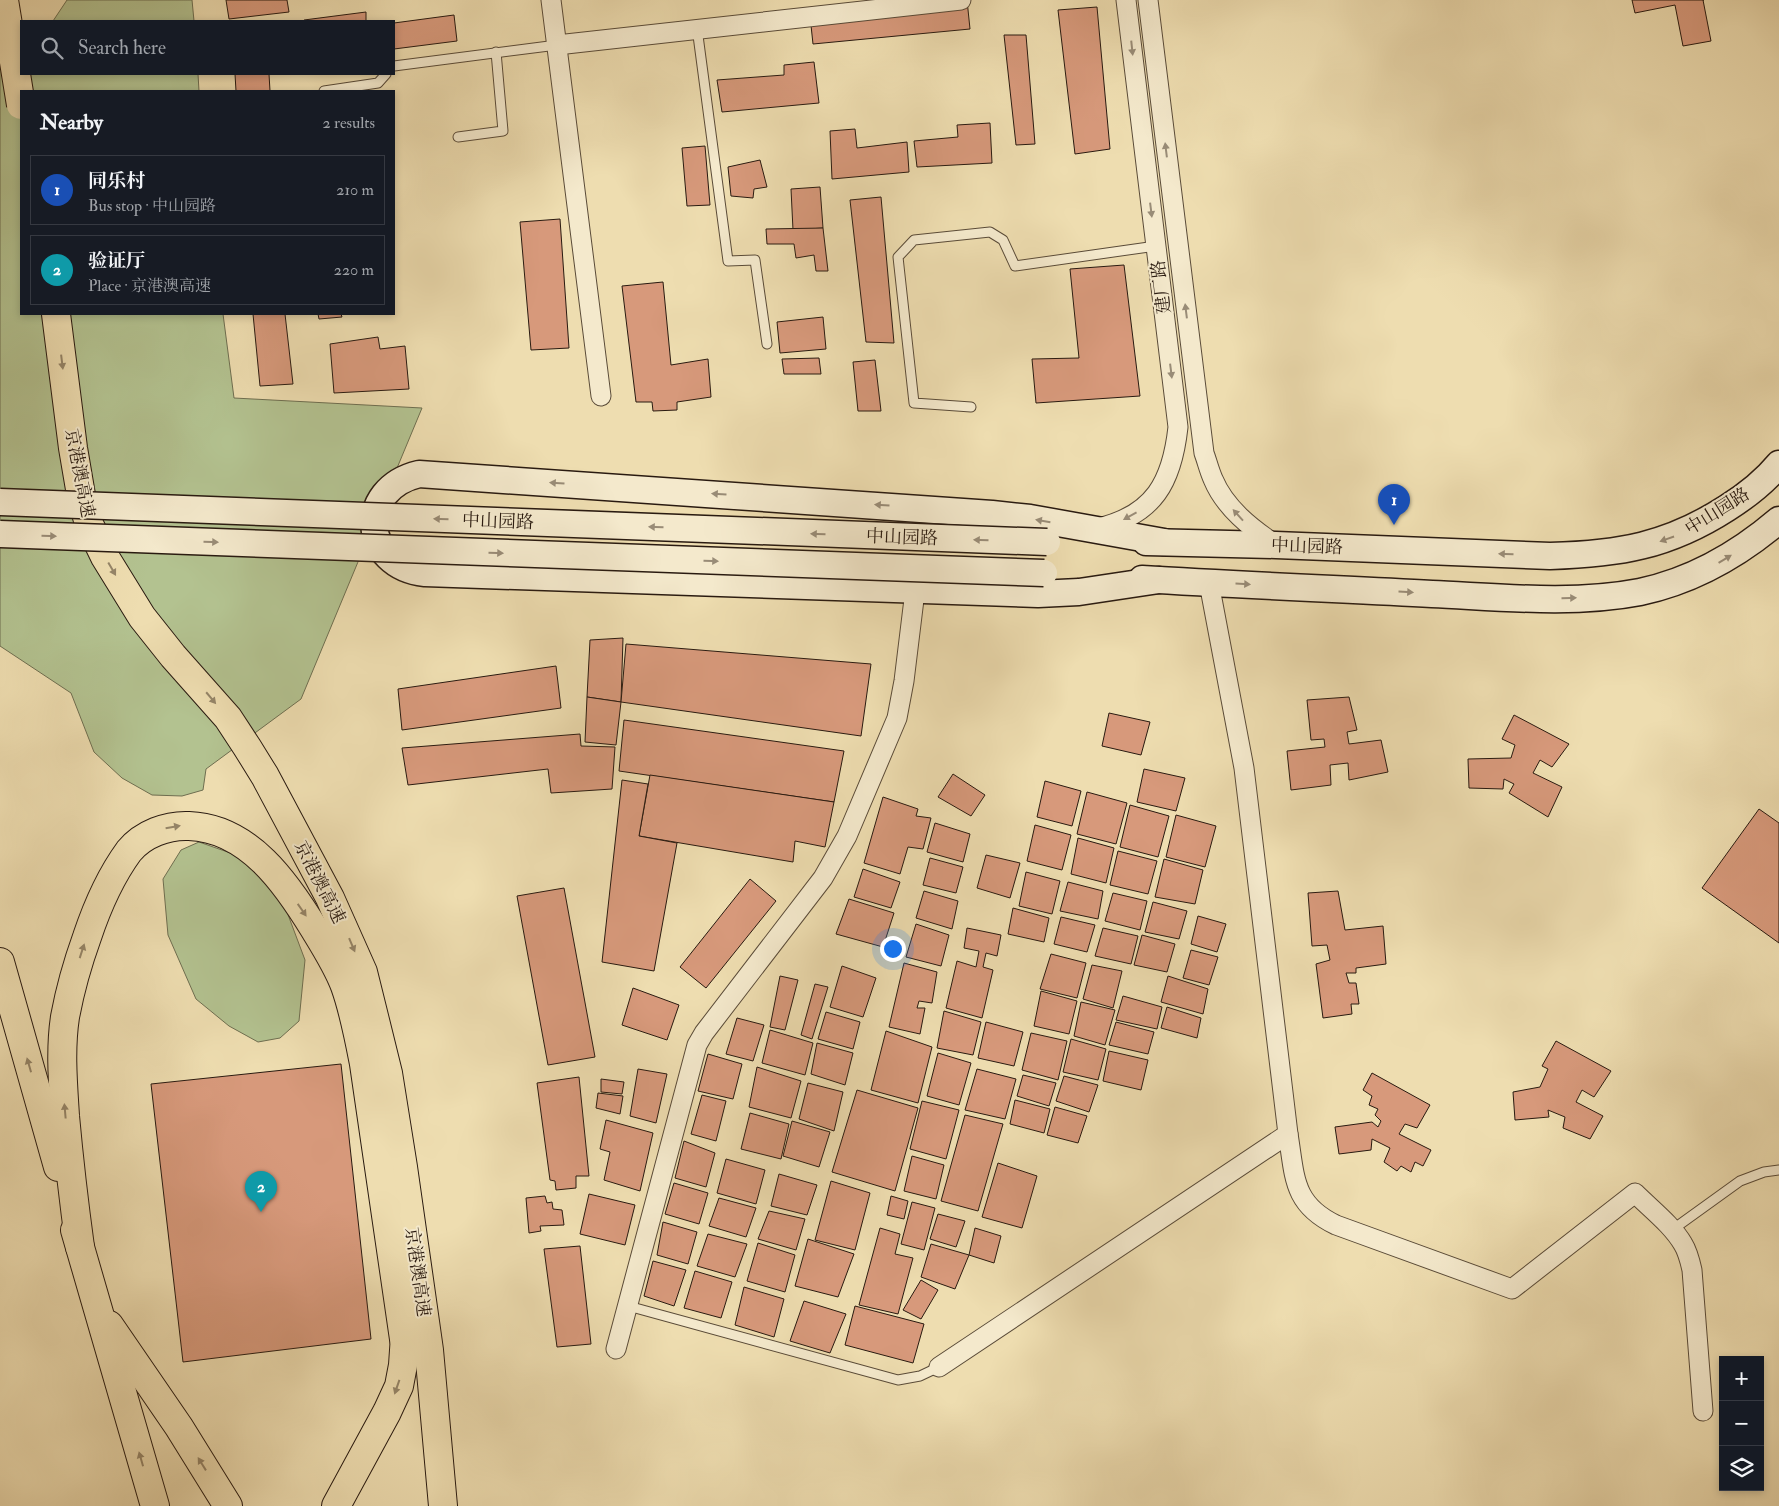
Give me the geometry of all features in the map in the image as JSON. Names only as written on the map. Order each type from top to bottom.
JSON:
[{"type":"highway","points":[[4,0],[20,99]]},
{"type":"highway","points":[[0,20],[18,0]]},
{"type":"highway","name":"京港澳高速","points":[[56,315],[73,448],[81,495],[89,524],[105,556],[142,617],[173,656],[228,718],[256,761],[330,898],[363,972],[388,1073],[415,1252],[429,1350],[442,1506]]},
{"type":"highway","points":[[80,1247],[69,1163],[62,1070],[65,1018],[80,956],[101,900],[130,850],[142,839],[158,830],[177,826],[194,826],[214,830],[250,849],[277,876],[305,913],[328,951],[345,986],[355,1020],[366,1073],[404,1339]]},
{"type":"highway","points":[[0,962],[92,1293],[155,1506]]},
{"type":"highway","points":[[336,1506],[399,1386],[415,1252]]},
{"type":"highway","points":[[92,1293],[109,1325],[179,1427],[228,1506]]},
{"type":"main road","name":"中山园路","points":[[0,502],[1047,542],[1164,542],[1276,545],[1550,556],[1621,551],[1652,544],[1682,534],[1741,499],[1779,464]]},
{"type":"main road","points":[[1159,580],[1079,592],[1038,594],[412,572],[390,560],[382,550],[374,526],[379,502],[386,491],[406,477],[419,474],[992,514],[1030,518],[1164,542]]},
{"type":"main road","name":"中山园路","points":[[0,534],[1044,574],[1513,598],[1583,598],[1647,590],[1690,576],[1743,549],[1779,520]]},
{"type":"street","points":[[551,0],[601,396]]},
{"type":"street","points":[[557,45],[961,0]]},
{"type":"street","name":"建厂路","points":[[1091,529],[1117,524],[1138,512],[1155,496],[1168,476],[1176,451],[1178,427],[1126,0]]},
{"type":"street","name":"建厂路","points":[[1148,0],[1204,453],[1213,479],[1227,502],[1248,526],[1276,545]]},
{"type":"street","points":[[1209,582],[1244,768],[1288,1134],[1296,1181],[1300,1193],[1314,1212],[1336,1225],[1512,1289],[1635,1193],[1672,1230],[1683,1243],[1688,1254],[1692,1270],[1703,1411]]},
{"type":"street","points":[[616,1349],[697,1045],[704,1033],[823,878],[847,836],[897,718],[904,681],[915,591]]},
{"type":"street","points":[[939,1367],[1288,1134]]},
{"type":"lane","points":[[697,28],[728,262],[755,260],[767,344]]},
{"type":"lane","points":[[395,66],[557,45]]},
{"type":"lane","points":[[458,137],[503,131],[496,52]]},
{"type":"lane","points":[[331,90],[378,83],[385,75]]},
{"type":"lane","points":[[971,407],[914,403],[898,257],[914,240],[990,232],[1003,240],[1015,266],[1156,246]]},
{"type":"lane","points":[[1672,1230],[1740,1181],[1764,1172],[1779,1170]]},
{"type":"lane","points":[[628,1306],[898,1380],[920,1376],[939,1367]]},
{"type":"green space","points":[[67,0],[192,0],[194,20],[54,20]]},
{"type":"green space","points":[[20,51],[20,75],[198,75],[199,90],[20,90],[20,315],[223,315],[234,398],[422,408],[301,699],[206,769],[203,790],[182,796],[152,795],[122,778],[94,752],[71,693],[0,646],[0,68]]},
{"type":"green space","points":[[199,842],[242,857],[281,896],[305,960],[299,1021],[280,1038],[258,1042],[229,1026],[196,999],[168,935],[163,879],[181,850]]},
{"type":"building","points":[[226,0],[287,0],[289,12],[229,19]]},
{"type":"building","points":[[967,0],[970,29],[813,44],[810,16]]},
{"type":"building","points":[[1632,0],[1703,0],[1711,41],[1683,46],[1675,5],[1635,13]]},
{"type":"building","points":[[1097,7],[1110,149],[1075,154],[1058,10]]},
{"type":"building","points":[[366,12],[366,20],[304,20]]},
{"type":"building","points":[[454,15],[457,41],[395,49],[395,23]]},
{"type":"building","points":[[1004,35],[1026,35],[1035,144],[1016,145]]},
{"type":"building","points":[[814,62],[819,103],[722,112],[717,80],[784,75],[784,65]]},
{"type":"building","points":[[235,75],[269,75],[270,90],[236,90]]},
{"type":"building","points":[[990,123],[992,163],[917,167],[914,141],[958,137],[957,125]]},
{"type":"building","points":[[855,129],[857,148],[907,142],[909,172],[832,179],[830,131]]},
{"type":"building","points":[[705,146],[710,205],[687,206],[682,148]]},
{"type":"building","points":[[760,160],[767,187],[754,189],[753,198],[731,196],[728,167]]},
{"type":"building","points":[[820,187],[823,228],[793,230],[791,189]]},
{"type":"building","points":[[881,197],[894,343],[866,342],[850,200]]},
{"type":"building","points":[[560,219],[569,348],[531,350],[520,222]]},
{"type":"building","points":[[823,228],[828,271],[816,271],[814,255],[796,258],[794,244],[767,244],[766,229]]},
{"type":"building","points":[[1124,265],[1140,396],[1036,403],[1032,359],[1079,358],[1070,269]]},
{"type":"building","points":[[663,282],[671,365],[708,359],[711,397],[677,402],[677,410],[653,411],[652,402],[636,402],[622,286]]},
{"type":"building","points":[[253,315],[285,315],[293,384],[260,386]]},
{"type":"building","points":[[318,315],[341,315],[342,317],[319,319]]},
{"type":"building","points":[[823,317],[826,349],[780,353],[777,322]]},
{"type":"building","points":[[378,337],[380,349],[405,346],[409,389],[334,393],[330,344]]},
{"type":"building","points":[[819,358],[821,374],[784,374],[782,359]]},
{"type":"building","points":[[875,360],[881,411],[858,411],[853,362]]},
{"type":"building","points":[[623,638],[621,702],[587,697],[590,640]]},
{"type":"building","points":[[626,644],[871,664],[861,736],[621,702]]},
{"type":"building","points":[[556,666],[561,708],[402,730],[398,689]]},
{"type":"building","points":[[587,697],[621,702],[616,745],[585,742]]},
{"type":"building","points":[[1349,697],[1357,730],[1347,732],[1349,744],[1381,740],[1388,772],[1349,780],[1348,763],[1330,765],[1331,785],[1291,790],[1287,751],[1325,747],[1324,739],[1311,740],[1307,700]]},
{"type":"building","points":[[1109,713],[1150,722],[1141,755],[1102,746]]},
{"type":"building","points":[[1514,715],[1569,744],[1552,767],[1540,760],[1533,773],[1562,787],[1548,817],[1509,793],[1514,784],[1504,779],[1503,789],[1469,788],[1468,759],[1511,758],[1515,745],[1502,739]]},
{"type":"building","points":[[624,720],[844,751],[834,802],[619,771]]},
{"type":"building","points":[[580,734],[581,746],[615,747],[612,789],[551,793],[548,769],[408,785],[402,748]]},
{"type":"building","points":[[1144,769],[1185,778],[1176,811],[1137,802]]},
{"type":"building","points":[[953,774],[985,795],[971,816],[938,797]]},
{"type":"building","points":[[650,775],[834,802],[825,847],[795,841],[793,862],[639,836]]},
{"type":"building","points":[[622,780],[648,784],[639,836],[677,843],[654,971],[602,962]]},
{"type":"building","points":[[1045,781],[1081,791],[1072,826],[1037,817]]},
{"type":"building","points":[[1087,792],[1127,803],[1116,844],[1077,834]]},
{"type":"building","points":[[883,797],[918,809],[916,816],[931,818],[923,849],[908,847],[900,874],[864,863]]},
{"type":"building","points":[[1130,805],[1169,816],[1158,857],[1120,847]]},
{"type":"building","points":[[1759,809],[1779,823],[1779,943],[1702,888]]},
{"type":"building","points":[[1176,815],[1216,826],[1205,867],[1166,857]]},
{"type":"building","points":[[935,823],[970,834],[963,862],[927,852]]},
{"type":"building","points":[[1035,825],[1071,835],[1062,870],[1027,861]]},
{"type":"building","points":[[1078,838],[1114,848],[1106,883],[1071,874]]},
{"type":"building","points":[[1118,851],[1157,861],[1148,894],[1110,885]]},
{"type":"building","points":[[986,855],[1020,863],[1010,898],[977,888]]},
{"type":"building","points":[[930,858],[963,867],[956,893],[923,885]]},
{"type":"building","points":[[1164,859],[1203,870],[1195,904],[1155,897]]},
{"type":"building","points":[[863,869],[900,882],[891,908],[854,897]]},
{"type":"building","points":[[1026,872],[1060,881],[1052,914],[1019,906]]},
{"type":"building","points":[[750,879],[776,901],[706,988],[680,967]]},
{"type":"building","points":[[1068,882],[1103,891],[1098,919],[1060,911]]},
{"type":"building","points":[[564,888],[595,1057],[548,1065],[517,896]]},
{"type":"building","points":[[924,891],[958,901],[952,929],[916,918]]},
{"type":"building","points":[[1338,891],[1345,930],[1383,926],[1386,964],[1356,968],[1356,973],[1346,973],[1349,983],[1356,983],[1359,1004],[1351,1004],[1352,1014],[1323,1018],[1316,964],[1330,960],[1327,945],[1312,946],[1308,893]]},
{"type":"building","points":[[1113,893],[1147,901],[1140,930],[1105,921]]},
{"type":"building","points":[[849,899],[894,913],[883,947],[836,934]]},
{"type":"building","points":[[1153,902],[1187,911],[1179,939],[1145,932]]},
{"type":"building","points":[[1013,908],[1049,918],[1044,942],[1008,934]]},
{"type":"building","points":[[1198,916],[1226,924],[1217,952],[1191,944]]},
{"type":"building","points":[[1061,917],[1095,925],[1087,952],[1054,944]]},
{"type":"building","points":[[916,924],[949,935],[941,966],[906,957]]},
{"type":"building","points":[[967,928],[1001,935],[997,956],[986,953],[983,967],[993,970],[982,1018],[946,1008],[957,961],[976,967],[979,951],[964,948]]},
{"type":"building","points":[[1103,928],[1138,936],[1131,964],[1095,956]]},
{"type":"building","points":[[1142,935],[1175,944],[1167,972],[1134,965]]},
{"type":"building","points":[[1191,950],[1218,957],[1209,985],[1183,978]]},
{"type":"building","points":[[1051,954],[1086,963],[1077,998],[1040,989]]},
{"type":"building","points":[[904,963],[937,972],[932,1003],[919,1001],[917,1008],[925,1008],[920,1034],[889,1027]]},
{"type":"building","points":[[1092,965],[1122,971],[1113,1008],[1083,999]]},
{"type":"building","points":[[842,966],[876,978],[863,1017],[830,1007]]},
{"type":"building","points":[[780,976],[798,980],[785,1030],[770,1027]]},
{"type":"building","points":[[1168,976],[1208,989],[1203,1014],[1161,1002]]},
{"type":"building","points":[[815,984],[828,987],[812,1039],[801,1035]]},
{"type":"building","points":[[633,988],[679,1005],[667,1040],[622,1025]]},
{"type":"building","points":[[1041,991],[1077,1001],[1069,1034],[1034,1026]]},
{"type":"building","points":[[1123,996],[1162,1007],[1157,1029],[1116,1020]]},
{"type":"building","points":[[1081,1002],[1115,1010],[1105,1045],[1074,1036]]},
{"type":"building","points":[[1167,1007],[1201,1018],[1197,1038],[1161,1028]]},
{"type":"building","points":[[944,1011],[981,1022],[973,1055],[937,1048]]},
{"type":"building","points":[[826,1012],[860,1022],[853,1049],[818,1039]]},
{"type":"building","points":[[737,1018],[764,1025],[753,1061],[726,1054]]},
{"type":"building","points":[[986,1022],[1023,1032],[1014,1066],[978,1058]]},
{"type":"building","points":[[1116,1022],[1154,1032],[1148,1054],[1109,1045]]},
{"type":"building","points":[[770,1030],[813,1043],[805,1075],[762,1063]]},
{"type":"building","points":[[886,1031],[932,1047],[918,1103],[871,1090]]},
{"type":"building","points":[[1031,1033],[1067,1041],[1058,1080],[1022,1070]]},
{"type":"building","points":[[1071,1039],[1106,1049],[1098,1080],[1063,1072]]},
{"type":"building","points":[[1556,1041],[1611,1071],[1594,1097],[1582,1090],[1576,1102],[1603,1116],[1590,1139],[1563,1128],[1565,1117],[1548,1110],[1549,1117],[1515,1120],[1513,1092],[1540,1087],[1548,1069],[1542,1066]]},
{"type":"building","points":[[817,1043],[853,1053],[845,1085],[811,1074]]},
{"type":"building","points":[[1109,1051],[1148,1060],[1141,1090],[1103,1081]]},
{"type":"building","points":[[938,1053],[971,1063],[959,1105],[927,1096]]},
{"type":"building","points":[[708,1054],[742,1064],[733,1099],[698,1091]]},
{"type":"building","points":[[341,1064],[371,1339],[183,1362],[151,1084]]},
{"type":"building","points":[[757,1067],[801,1081],[791,1118],[749,1107]]},
{"type":"building","points":[[638,1069],[667,1074],[656,1123],[630,1116]]},
{"type":"building","points":[[977,1069],[1016,1079],[1005,1119],[965,1110]]},
{"type":"building","points":[[1372,1073],[1430,1105],[1417,1128],[1405,1124],[1399,1134],[1431,1150],[1423,1166],[1415,1162],[1411,1172],[1401,1166],[1397,1171],[1384,1162],[1390,1148],[1372,1139],[1371,1150],[1339,1154],[1335,1127],[1372,1122],[1378,1127],[1381,1121],[1375,1115],[1378,1109],[1369,1105],[1372,1096],[1363,1090]]},
{"type":"building","points":[[1023,1075],[1056,1083],[1049,1106],[1017,1096]]},
{"type":"building","points":[[1064,1076],[1098,1085],[1089,1112],[1056,1101]]},
{"type":"building","points":[[579,1077],[589,1176],[576,1176],[576,1188],[556,1190],[555,1181],[550,1180],[537,1083]]},
{"type":"building","points":[[601,1079],[624,1082],[622,1094],[601,1092]]},
{"type":"building","points":[[808,1083],[843,1092],[834,1131],[799,1119]]},
{"type":"building","points":[[857,1090],[918,1108],[895,1191],[832,1172]]},
{"type":"building","points":[[598,1093],[623,1096],[620,1114],[596,1108]]},
{"type":"building","points":[[702,1095],[726,1101],[716,1141],[691,1134]]},
{"type":"building","points":[[1015,1100],[1050,1109],[1044,1133],[1010,1124]]},
{"type":"building","points":[[922,1101],[959,1110],[946,1159],[910,1149]]},
{"type":"building","points":[[1055,1107],[1087,1116],[1078,1143],[1047,1135]]},
{"type":"building","points":[[750,1113],[789,1124],[781,1159],[741,1149]]},
{"type":"building","points":[[965,1115],[1003,1124],[978,1211],[941,1201]]},
{"type":"building","points":[[606,1120],[653,1133],[640,1191],[604,1180],[610,1152],[600,1149]]},
{"type":"building","points":[[792,1121],[830,1132],[819,1167],[783,1156]]},
{"type":"building","points":[[684,1141],[715,1153],[706,1187],[675,1178]]},
{"type":"building","points":[[912,1156],[944,1165],[936,1199],[904,1191]]},
{"type":"building","points":[[726,1159],[765,1170],[756,1204],[717,1193]]},
{"type":"building","points":[[998,1163],[1037,1176],[1022,1228],[982,1217]]},
{"type":"building","points":[[779,1174],[817,1185],[807,1215],[771,1206]]},
{"type":"building","points":[[831,1181],[870,1193],[855,1250],[815,1240]]},
{"type":"building","points":[[674,1183],[708,1193],[699,1224],[665,1214]]},
{"type":"building","points":[[589,1194],[635,1205],[625,1245],[580,1234]]},
{"type":"building","points":[[545,1196],[547,1203],[552,1202],[553,1209],[562,1210],[564,1225],[540,1226],[541,1231],[529,1233],[526,1198]]},
{"type":"building","points":[[891,1196],[908,1201],[904,1219],[887,1215]]},
{"type":"building","points":[[719,1198],[756,1208],[746,1237],[709,1226]]},
{"type":"building","points":[[912,1202],[935,1208],[924,1250],[901,1244]]},
{"type":"building","points":[[769,1211],[805,1219],[796,1250],[758,1239]]},
{"type":"building","points":[[938,1214],[965,1221],[956,1247],[930,1239]]},
{"type":"building","points":[[663,1222],[697,1232],[688,1264],[657,1255]]},
{"type":"building","points":[[880,1228],[900,1234],[895,1254],[913,1258],[898,1314],[859,1305]]},
{"type":"building","points":[[975,1228],[1001,1236],[994,1263],[969,1255]]},
{"type":"building","points":[[708,1234],[747,1244],[735,1277],[697,1266]]},
{"type":"building","points":[[808,1239],[854,1254],[838,1297],[795,1286]]},
{"type":"building","points":[[758,1243],[795,1255],[785,1292],[747,1281]]},
{"type":"building","points":[[931,1244],[969,1255],[955,1289],[921,1277]]},
{"type":"building","points":[[580,1246],[591,1344],[557,1347],[544,1249]]},
{"type":"building","points":[[653,1261],[686,1270],[674,1306],[644,1296]]},
{"type":"building","points":[[695,1271],[732,1282],[721,1318],[684,1308]]},
{"type":"building","points":[[921,1280],[938,1290],[921,1319],[903,1310]]},
{"type":"building","points":[[744,1287],[784,1299],[774,1337],[735,1325]]},
{"type":"building","points":[[804,1301],[846,1314],[830,1353],[790,1341]]},
{"type":"building","points":[[855,1306],[924,1324],[913,1363],[845,1345]]},
{"type":"place","name":"同乐村","points":[[1394,525]]},
{"type":"place","name":"验证厅","points":[[261,1212]]}]
